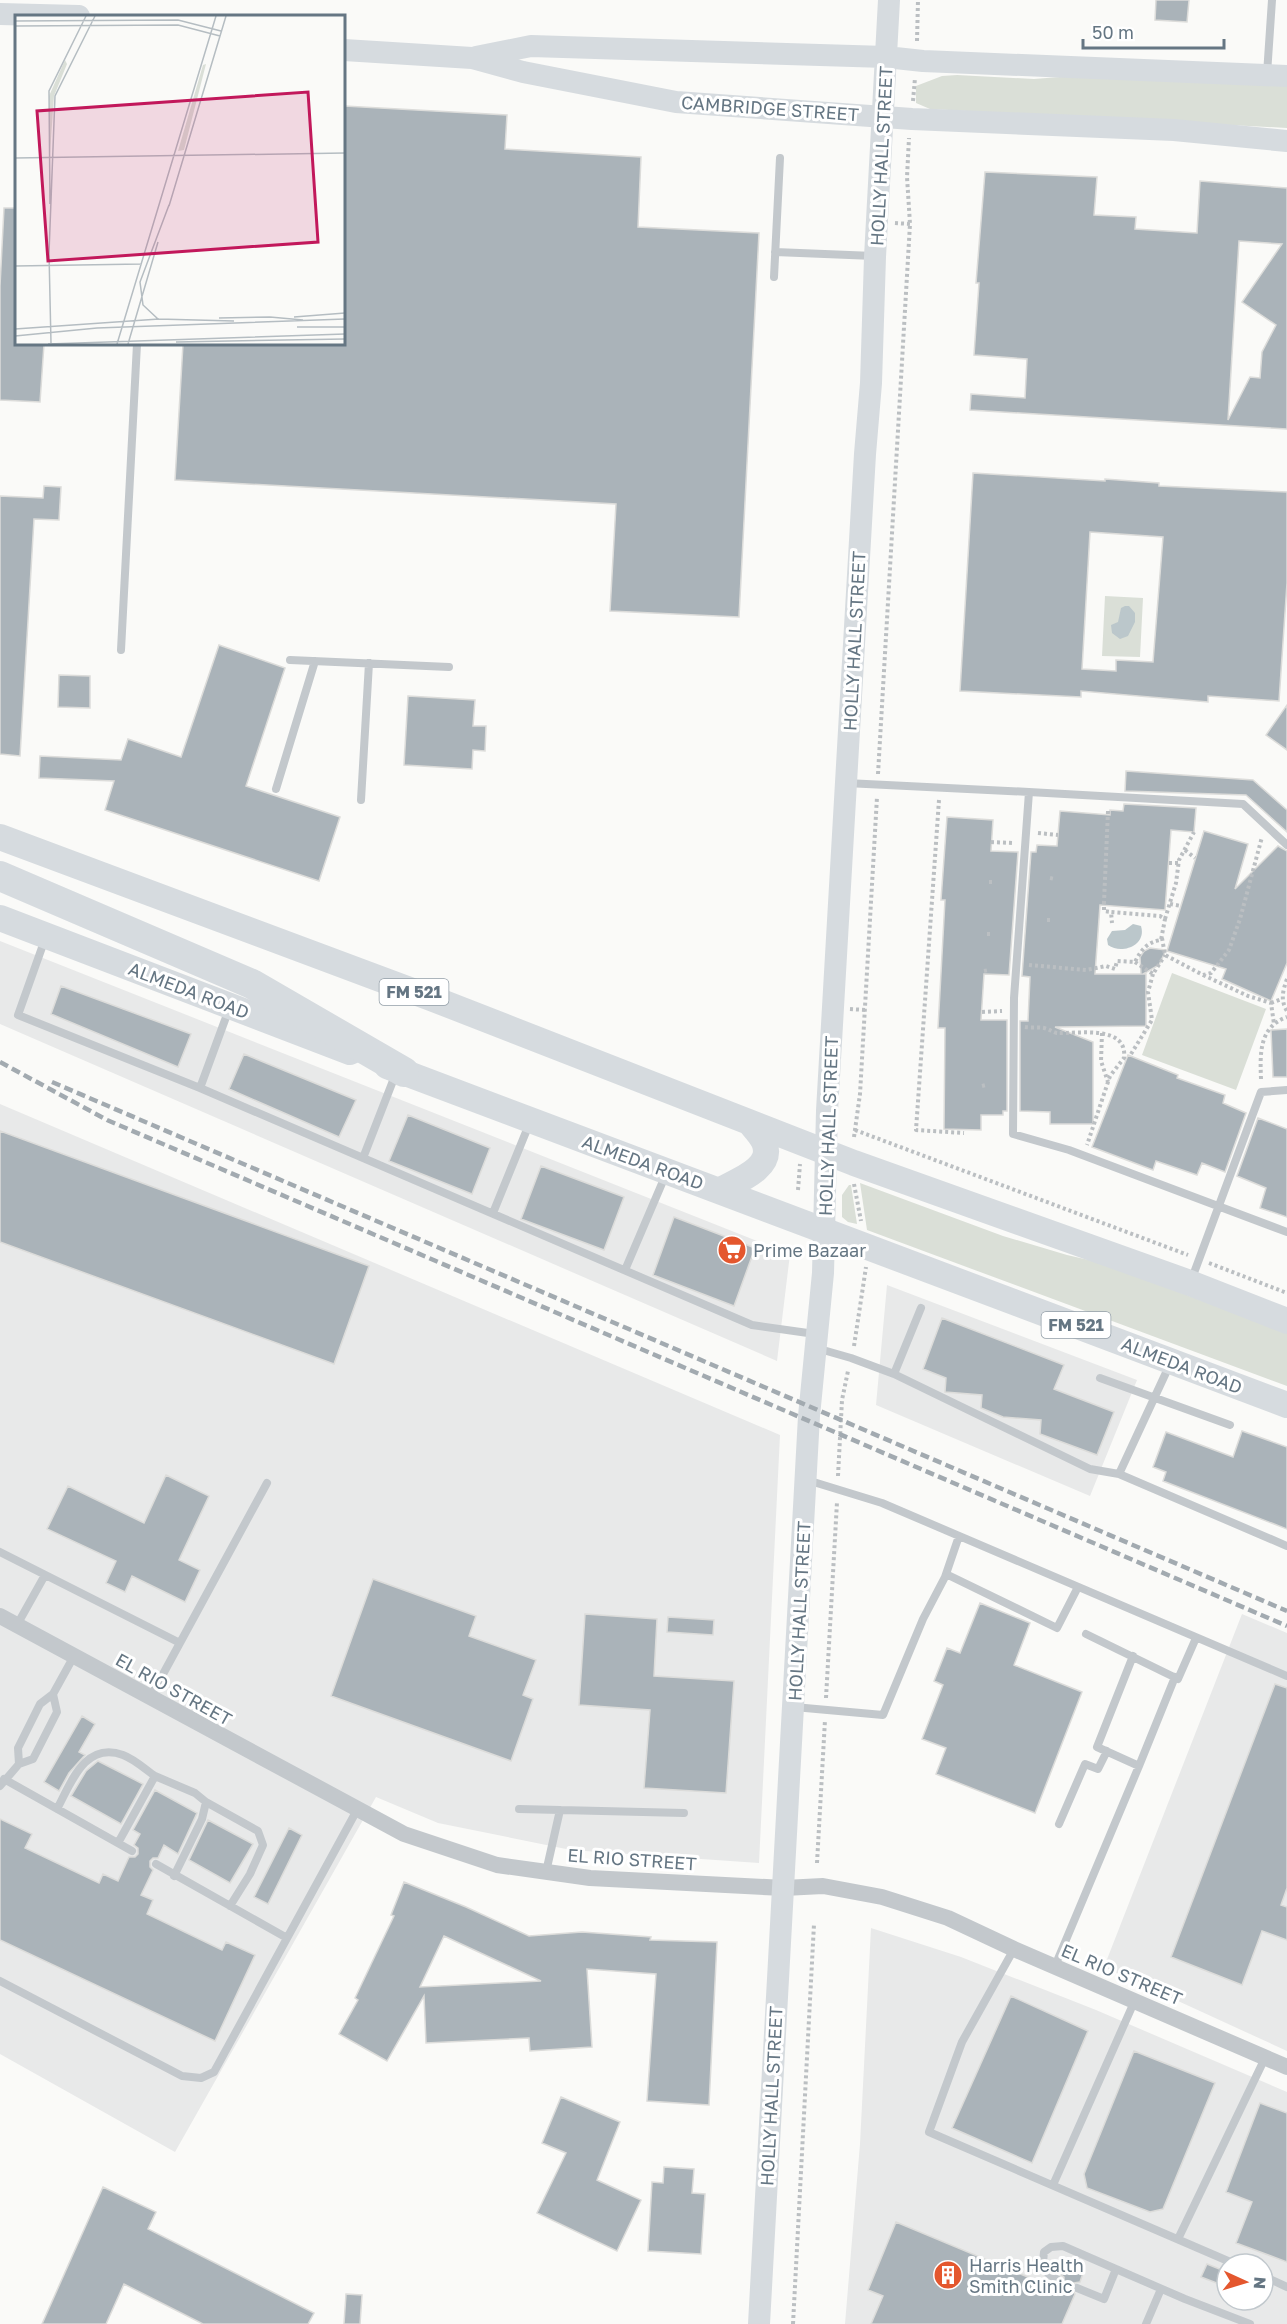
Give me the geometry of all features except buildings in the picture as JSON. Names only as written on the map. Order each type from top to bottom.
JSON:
[{"type":"highway","points":[[0,876],[252,984],[400,1071]]},
{"type":"main road","name":"FM 521","points":[[0,837],[431,998],[826,1152],[1195,1271],[1287,1321]]},
{"type":"main road","name":"ALMEDA ROAD","points":[[0,918],[1287,1405]]},
{"type":"main road","points":[[720,1190],[752,1173],[761,1165],[766,1154],[765,1143],[750,1123]]},
{"type":"street","name":"HOLLY HALL STREET","points":[[759,2324],[809,1416],[823,1273],[826,1152],[871,383],[875,256],[890,0]]},
{"type":"street","points":[[0,14],[40,15]]},
{"type":"street","name":"CAMBRIDGE STREET","points":[[472,58],[531,46],[886,57],[1277,76]]},
{"type":"street","name":"CAMBRIDGE STREET","points":[[345,50],[472,58],[524,72],[676,102],[912,119],[1174,130],[1287,141]]},
{"type":"street","name":"EL RIO STREET","points":[[0,1616],[404,1834],[486,1862],[590,1878],[784,1888],[823,1886],[882,1897],[948,1918],[1014,1949],[1287,2067]]},
{"type":"lane","points":[[1272,0],[1270,32],[1277,76]]},
{"type":"lane","points":[[774,277],[780,158]]},
{"type":"lane","points":[[775,252],[875,256]]},
{"type":"lane","points":[[120,650],[137,345]]},
{"type":"lane","points":[[290,660],[449,667]]},
{"type":"lane","points":[[276,789],[315,661]]},
{"type":"lane","points":[[361,800],[369,663]]},
{"type":"lane","points":[[846,783],[1243,804],[1287,845]]},
{"type":"lane","points":[[1029,792],[1017,964],[1013,1134],[1084,1155],[1287,1232]]},
{"type":"lane","points":[[46,935],[18,1015],[200,1088],[752,1325],[817,1341],[851,1358],[894,1374],[1090,1469],[1119,1474],[1287,1546]]},
{"type":"lane","points":[[200,1088],[231,1006]]},
{"type":"lane","points":[[363,1158],[400,1071]]},
{"type":"lane","points":[[1195,1271],[1261,1092],[1287,1090]]},
{"type":"lane","points":[[493,1213],[531,1120]]},
{"type":"lane","points":[[625,1270],[667,1171]]},
{"type":"lane","points":[[894,1374],[921,1308]]},
{"type":"lane","points":[[1119,1474],[1171,1361]]},
{"type":"lane","points":[[1100,1378],[1230,1425]]},
{"type":"lane","points":[[807,1480],[882,1503],[1287,1676]]},
{"type":"lane","points":[[150,1698],[267,1483]]},
{"type":"lane","points":[[794,1707],[883,1714],[923,1619],[946,1574],[959,1536]]},
{"type":"lane","points":[[0,1552],[180,1643]]},
{"type":"lane","points":[[946,1574],[1057,1628],[1078,1587]]},
{"type":"lane","points":[[17,1625],[45,1575]]},
{"type":"lane","points":[[1086,1634],[1178,1679],[1196,1638]]},
{"type":"lane","points":[[19,1764],[18,1748],[40,1704],[53,1694],[74,1656]]},
{"type":"lane","points":[[1133,1656],[1097,1747],[1139,1766]]},
{"type":"lane","points":[[1055,1966],[1175,1677]]},
{"type":"lane","points":[[53,1694],[57,1713],[33,1759],[19,1764],[2,1782],[57,1809],[132,1851]]},
{"type":"lane","points":[[1059,1824],[1085,1764],[1098,1769],[1107,1751]]},
{"type":"lane","points":[[57,1809],[77,1772],[90,1757],[103,1753],[122,1755],[154,1776],[195,1793],[206,1802],[258,1831],[263,1845],[250,1874],[230,1906]]},
{"type":"lane","points":[[118,1844],[154,1776]]},
{"type":"lane","points":[[174,1876],[202,1820],[206,1802]]},
{"type":"lane","points":[[519,1809],[684,1813]]},
{"type":"lane","points":[[0,1981],[182,2076],[201,2078],[214,2072],[357,1810]]},
{"type":"lane","points":[[546,1872],[560,1810]]},
{"type":"lane","points":[[156,1864],[287,1938]]},
{"type":"lane","points":[[1014,1949],[962,2042],[929,2132],[1215,2255]]},
{"type":"lane","points":[[1053,2185],[1135,2000]]},
{"type":"lane","points":[[1178,2239],[1264,2058]]},
{"type":"lane","points":[[1058,2280],[1045,2273],[1042,2265],[1044,2252],[1051,2247],[1063,2246],[1161,2289],[1250,2324]]},
{"type":"lane","points":[[1077,2288],[1104,2299],[1116,2269]]},
{"type":"lane","points":[[1146,2324],[1161,2289]]},
{"type":"path","points":[[854,1137],[860,1094],[910,224],[907,152],[912,119],[918,0]]},
{"type":"path","points":[[940,788],[916,1130],[963,1133]]},
{"type":"path","points":[[1108,811],[1104,911],[1160,916],[1165,919]]},
{"type":"path","points":[[1203,975],[1211,973],[1229,950],[1240,919],[1265,824]]},
{"type":"path","points":[[1026,831],[1058,835]]},
{"type":"path","points":[[1131,1054],[1152,1020],[1148,992],[1153,974],[1165,955],[1162,938],[1176,883],[1178,863],[1194,832]]},
{"type":"path","points":[[992,842],[1025,844]]},
{"type":"path","points":[[1185,850],[1196,858]]},
{"type":"path","points":[[1169,863],[1178,863]]},
{"type":"path","points":[[989,882],[995,882]]},
{"type":"path","points":[[1170,904],[1181,906]]},
{"type":"path","points":[[1111,912],[1112,923]]},
{"type":"path","points":[[1135,962],[1139,952],[1148,944],[1162,938]]},
{"type":"path","points":[[1165,955],[1248,996],[1271,1004],[1282,999]]},
{"type":"path","points":[[1017,964],[1086,970],[1107,966],[1115,969],[1117,962],[1135,962],[1153,974]]},
{"type":"path","points":[[1287,979],[1282,999],[1287,1011]]},
{"type":"path","points":[[1271,1004],[1274,1024]]},
{"type":"path","points":[[982,1011],[1015,1010]]},
{"type":"path","points":[[1261,1092],[1260,1047],[1268,1029],[1287,1017]]},
{"type":"path","points":[[1015,1027],[1044,1028],[1055,1032],[1102,1033],[1117,1040],[1125,1054],[1108,1085],[1084,1155]]},
{"type":"path","points":[[1102,1033],[1101,1061],[1108,1085],[1114,1090]]},
{"type":"path","points":[[855,1130],[1195,1271],[1287,1293]]},
{"type":"path","points":[[798,1190],[800,1161]]},
{"type":"path","points":[[854,1183],[862,1227]]},
{"type":"path","points":[[817,1863],[842,1400],[866,1266]]},
{"type":"path","points":[[793,2324],[814,1924]]},
{"type":"shaded area","points":[[1085,75],[1287,85],[1287,128],[930,109],[916,103],[916,86],[942,76],[1034,79]]},
{"type":"shaded area","points":[[1105,596],[1143,598],[1140,657],[1102,656]]},
{"type":"shaded area","points":[[1129,606],[1135,613],[1135,622],[1128,636],[1120,639],[1112,633],[1111,625],[1118,622],[1121,608]]},
{"type":"shaded area","points":[[1133,924],[1141,926],[1142,933],[1137,943],[1120,949],[1108,945],[1107,939],[1112,931],[1125,930]]},
{"type":"shaded area","points":[[0,941],[790,1254],[777,1361],[0,1024]]},
{"type":"shaded area","points":[[1172,973],[1266,1009],[1236,1090],[1142,1055]]},
{"type":"shaded area","points":[[0,1104],[780,1435],[759,1863],[571,1850],[438,1823],[376,1797],[175,2152],[0,2054]]},
{"type":"shaded area","points":[[860,1183],[1003,1236],[1102,1263],[1287,1333],[1287,1386],[867,1230]]},
{"type":"shaded area","points":[[851,1185],[857,1224],[848,1222],[842,1217],[842,1195]]},
{"type":"shaded area","points":[[887,1285],[1137,1380],[1090,1496],[876,1405]]},
{"type":"shaded area","points":[[1242,1614],[1287,1633],[1287,2051],[1104,1967]]},
{"type":"shaded area","points":[[871,1928],[961,1957],[1096,2010],[1287,2092],[1287,2324],[845,2324],[860,2144]]},
{"type":"railway","points":[[0,1062],[107,1120],[1287,1626]]},
{"type":"railway","points":[[52,1082],[1287,1611]]},
{"type":"place","name":"Prime Bazaar","points":[[732,1250]]},
{"type":"place","name":"Harris Health Smith Clinic","points":[[948,2275]]}]
